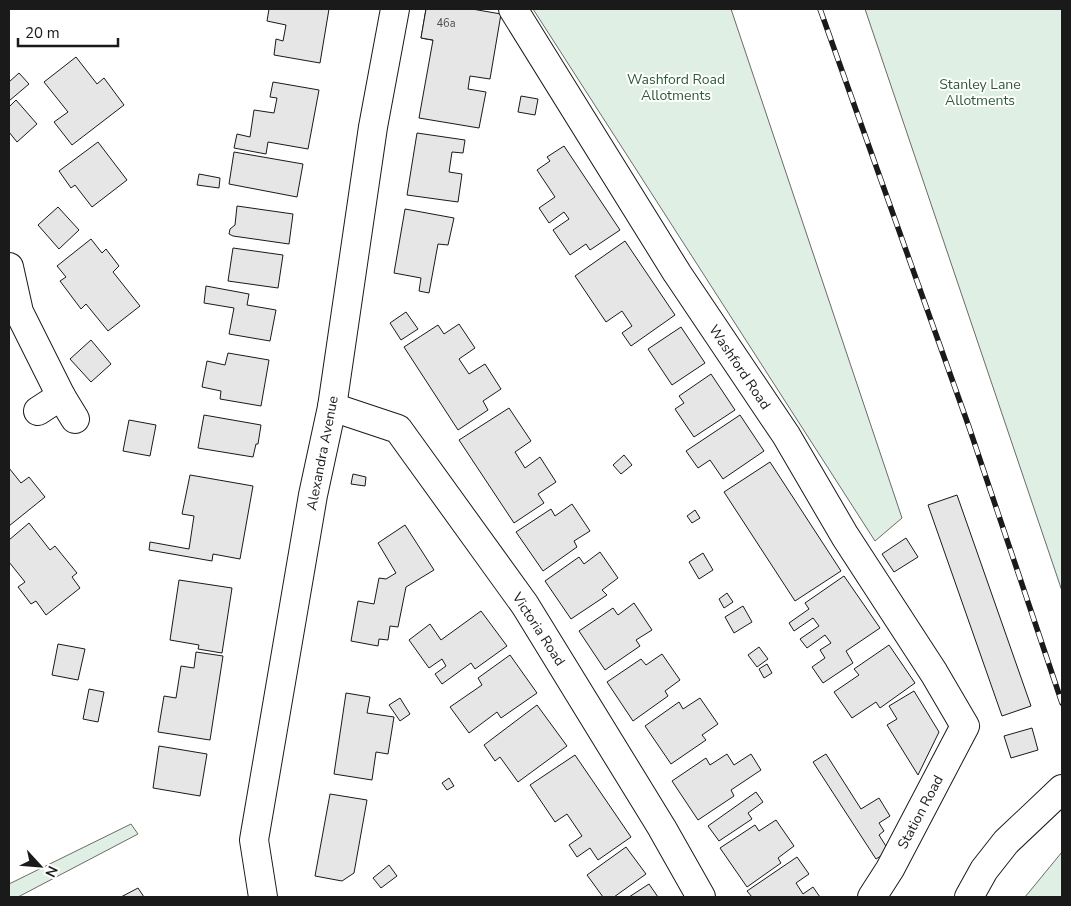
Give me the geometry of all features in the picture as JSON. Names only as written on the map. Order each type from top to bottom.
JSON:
[{"type":"street","name":"Alexandra Avenue","points":[[263,897],[254,840],[314,495],[332,407],[373,127],[395,9]]},
{"type":"street","name":"Washford Road","points":[[513,9],[677,273],[786,435],[844,536],[934,673],[965,726]]},
{"type":"street","points":[[9,266],[19,312],[68,408],[38,411]]},
{"type":"street","name":"Victoria Road","points":[[332,407],[398,429],[525,605],[662,828],[701,897]]},
{"type":"street","name":"Station Road","points":[[872,897],[890,869],[965,726]]},
{"type":"street","points":[[969,897],[984,870],[1006,842],[1062,789]]},
{"type":"green space","name":"Washford Road Allotments","points":[[533,9],[731,9],[902,518],[875,541]]},
{"type":"green space","name":"Stanley Lane Allotments","points":[[865,9],[1062,9],[1062,591]]},
{"type":"green space","points":[[131,824],[138,834],[18,897],[9,897],[9,884]]},
{"type":"green space","points":[[1062,852],[1062,897],[1025,897]]},
{"type":"building","points":[[269,9],[329,9],[320,63],[274,55],[276,39],[283,41],[286,25],[267,21]]},
{"type":"building","points":[[426,9],[470,9],[464,46],[421,38]]},
{"type":"building","points":[[426,9],[472,9],[501,14],[490,79],[470,76],[468,89],[486,92],[479,128],[419,118],[433,40],[421,38]]},
{"type":"building","points":[[76,57],[97,84],[104,78],[124,105],[72,145],[54,122],[68,112],[44,82]]},
{"type":"building","points":[[19,73],[29,84],[9,101],[9,82]]},
{"type":"building","points":[[273,82],[319,90],[308,149],[268,142],[266,154],[234,148],[237,134],[250,137],[254,110],[274,113],[277,98],[270,97]]},
{"type":"building","points":[[521,96],[538,99],[535,115],[518,112]]},
{"type":"building","points":[[16,100],[37,124],[17,142],[9,132],[9,107]]},
{"type":"building","points":[[417,133],[465,140],[463,153],[452,152],[449,172],[462,174],[458,202],[407,195]]},
{"type":"building","points":[[98,142],[127,180],[92,207],[75,185],[71,188],[59,171]]},
{"type":"building","points":[[564,146],[620,230],[590,250],[586,244],[570,255],[553,230],[569,219],[564,212],[549,223],[539,208],[555,197],[537,170],[550,161],[547,157]]},
{"type":"building","points":[[234,152],[303,164],[297,197],[229,184]]},
{"type":"building","points":[[199,174],[220,178],[219,188],[197,185]]},
{"type":"building","points":[[237,206],[293,214],[289,244],[229,234],[230,229],[235,225]]},
{"type":"building","points":[[58,207],[79,230],[59,249],[38,225]]},
{"type":"building","points":[[405,209],[454,218],[448,245],[438,244],[429,293],[419,291],[421,278],[394,273]]},
{"type":"building","points":[[91,239],[102,253],[106,249],[119,266],[113,272],[140,306],[108,331],[86,304],[81,309],[60,281],[66,277],[57,266]]},
{"type":"building","points":[[625,241],[675,315],[631,346],[622,333],[632,326],[622,311],[606,322],[575,276]]},
{"type":"building","points":[[233,248],[283,255],[278,288],[228,281]]},
{"type":"building","points":[[206,286],[249,294],[247,305],[276,310],[270,341],[229,334],[234,308],[204,303]]},
{"type":"building","points":[[406,312],[418,329],[401,340],[390,323]]},
{"type":"building","points":[[459,324],[475,348],[459,359],[469,374],[485,364],[501,389],[483,401],[488,410],[458,430],[404,347],[438,325],[444,334]]},
{"type":"building","points":[[681,327],[705,363],[672,385],[648,349]]},
{"type":"building","points":[[91,340],[111,364],[91,382],[70,359]]},
{"type":"building","points":[[228,353],[269,360],[261,406],[220,399],[221,391],[202,387],[207,361],[225,365]]},
{"type":"building","points":[[711,374],[735,410],[694,437],[675,409],[684,403],[679,396]]},
{"type":"building","points":[[509,408],[531,441],[515,452],[525,468],[540,457],[556,482],[538,494],[544,503],[514,523],[459,440]]},
{"type":"building","points":[[204,415],[261,425],[258,444],[256,444],[253,457],[198,448]]},
{"type":"building","points":[[740,415],[764,451],[723,479],[710,460],[698,468],[686,451]]},
{"type":"building","points":[[129,420],[156,425],[150,456],[123,451]]},
{"type":"building","points":[[624,455],[632,465],[621,474],[613,465]]},
{"type":"building","points":[[770,462],[841,571],[795,601],[724,492]]},
{"type":"building","points":[[9,468],[21,483],[29,477],[45,497],[9,526]]},
{"type":"building","points":[[353,474],[366,477],[365,486],[351,484]]},
{"type":"building","points":[[190,475],[253,486],[240,559],[213,554],[212,561],[149,550],[150,542],[189,549],[194,516],[182,514]]},
{"type":"building","points":[[957,495],[1031,706],[1002,716],[928,505]]},
{"type":"building","points":[[572,504],[590,531],[574,541],[577,547],[543,571],[516,532],[551,509],[555,516]]},
{"type":"building","points":[[695,510],[700,518],[692,523],[687,516]]},
{"type":"building","points":[[29,523],[50,550],[55,546],[77,573],[72,577],[80,588],[46,615],[36,601],[31,604],[18,587],[25,582],[9,562],[9,540]]},
{"type":"building","points":[[405,525],[434,570],[406,587],[398,627],[390,626],[388,640],[379,639],[378,646],[351,641],[358,601],[374,604],[379,578],[386,579],[396,573],[378,543]]},
{"type":"building","points":[[906,538],[918,557],[894,572],[882,554]]},
{"type":"building","points":[[600,552],[618,578],[602,590],[607,595],[571,619],[545,581],[579,557],[584,564]]},
{"type":"building","points":[[703,553],[713,570],[699,579],[689,562]]},
{"type":"building","points":[[844,576],[880,628],[846,651],[853,663],[823,683],[812,667],[825,658],[820,650],[831,643],[825,635],[807,648],[800,639],[819,626],[813,618],[794,631],[789,623],[809,609],[805,603]]},
{"type":"building","points":[[179,580],[232,588],[222,653],[198,649],[199,645],[170,640]]},
{"type":"building","points":[[727,593],[733,602],[724,608],[719,599]]},
{"type":"building","points":[[634,603],[652,630],[636,640],[640,646],[605,670],[579,631],[613,608],[618,615]]},
{"type":"building","points":[[743,606],[752,622],[734,633],[725,617]]},
{"type":"building","points":[[481,611],[507,646],[475,669],[471,663],[442,684],[435,674],[446,666],[442,659],[429,668],[409,640],[430,624],[441,640]]},
{"type":"building","points":[[58,644],[85,649],[78,680],[52,675]]},
{"type":"building","points":[[889,645],[915,683],[880,708],[876,702],[852,718],[834,692],[859,675],[854,669]]},
{"type":"building","points":[[759,647],[768,659],[757,667],[748,655]]},
{"type":"building","points":[[196,652],[223,656],[210,740],[158,732],[164,696],[176,698],[181,666],[194,668]]},
{"type":"building","points":[[662,654],[680,680],[665,691],[668,696],[633,721],[607,682],[641,659],[646,665]]},
{"type":"building","points":[[510,655],[537,693],[501,718],[497,712],[469,733],[450,707],[482,685],[478,678]]},
{"type":"building","points":[[767,664],[772,673],[764,678],[759,669]]},
{"type":"building","points":[[89,689],[104,692],[98,722],[83,719]]},
{"type":"building","points":[[914,691],[939,732],[918,775],[887,725],[897,719],[889,706]]},
{"type":"building","points":[[346,693],[370,697],[367,713],[394,717],[388,754],[376,752],[372,780],[334,774]]},
{"type":"building","points":[[400,698],[410,714],[400,721],[389,705]]},
{"type":"building","points":[[700,698],[718,724],[702,735],[706,740],[671,764],[645,726],[679,702],[683,709]]},
{"type":"building","points":[[537,705],[567,746],[518,782],[500,757],[495,761],[484,745]]},
{"type":"building","points":[[1032,728],[1038,750],[1011,758],[1004,736]]},
{"type":"building","points":[[159,746],[207,754],[200,796],[153,788]]},
{"type":"building","points":[[727,754],[734,765],[751,754],[761,770],[731,790],[734,796],[698,820],[672,781],[706,758],[710,765]]},
{"type":"building","points":[[826,754],[861,809],[879,798],[890,816],[879,823],[884,831],[879,835],[889,851],[876,859],[813,762]]},
{"type":"building","points":[[575,755],[631,837],[598,860],[590,848],[577,857],[569,845],[582,836],[567,814],[555,822],[530,785]]},
{"type":"building","points":[[449,778],[454,786],[447,790],[442,783]]},
{"type":"building","points":[[756,792],[763,802],[748,813],[752,819],[719,841],[708,826]]},
{"type":"building","points":[[330,794],[367,800],[354,873],[342,881],[315,876]]},
{"type":"building","points":[[776,820],[794,846],[778,858],[781,863],[747,887],[720,848],[755,825],[759,831]]},
{"type":"building","points":[[626,847],[646,874],[614,897],[603,897],[587,875]]},
{"type":"building","points":[[797,857],[809,874],[796,883],[803,894],[813,887],[820,897],[752,897],[747,891]]},
{"type":"building","points":[[389,865],[397,876],[381,888],[373,878]]},
{"type":"building","points":[[649,884],[658,897],[629,897]]},
{"type":"building","points":[[138,888],[144,897],[121,897]]},
{"type":"railway","points":[[820,9],[969,427],[1062,703]]}]
